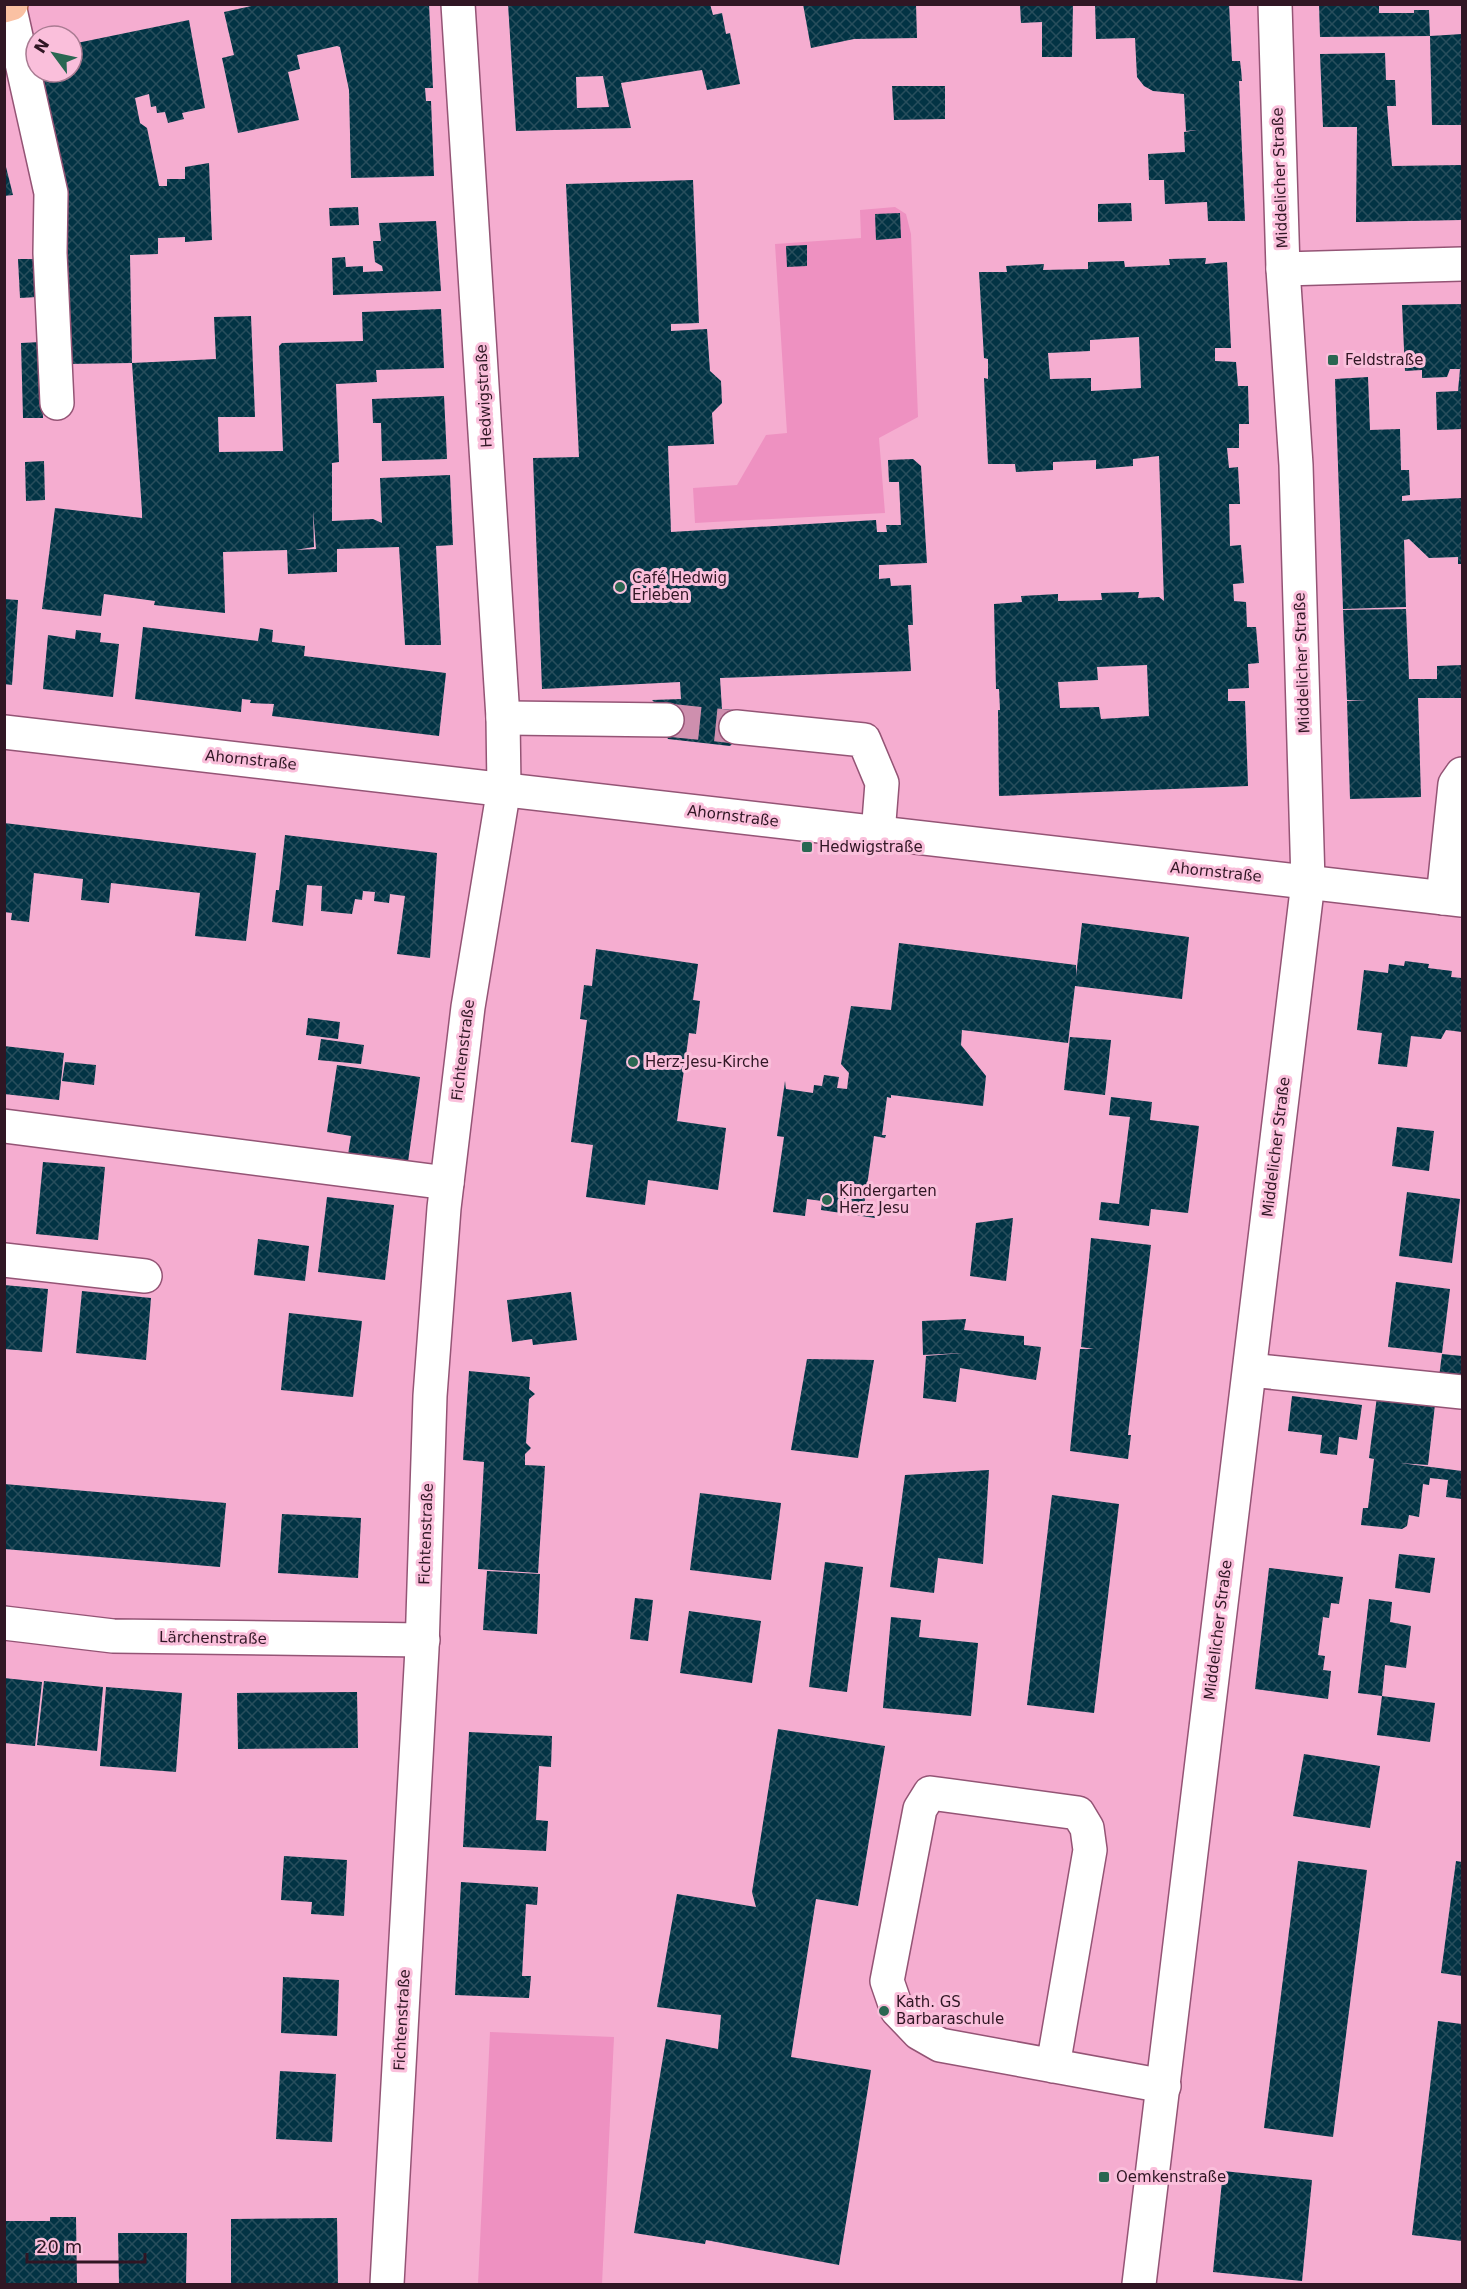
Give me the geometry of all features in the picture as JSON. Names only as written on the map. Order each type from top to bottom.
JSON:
[{"type":"main road","points":[[4,6],[10,5]]},
{"type":"street","name":"Hedwigstraße","points":[[458,4],[503,718],[504,788]]},
{"type":"street","name":"Middelicher Straße","points":[[1139,2284],[1308,882],[1296,465],[1283,269],[1275,4]]},
{"type":"street","points":[[10,5],[51,193],[50,253],[57,403]]},
{"type":"street","points":[[1283,269],[1462,264]]},
{"type":"street","points":[[503,718],[666,720]]},
{"type":"street","points":[[736,727],[864,740],[882,783],[878,834]]},
{"type":"street","name":"Ahornstraße","points":[[4,732],[504,788],[878,834],[1453,898]]},
{"type":"street","points":[[1453,898],[1455,784],[1462,774]]},
{"type":"street","name":"Fichtenstraße","points":[[387,2284],[423,1640],[430,1396],[447,1183],[468,1006],[504,788]]},
{"type":"street","points":[[4,1126],[447,1183]]},
{"type":"street","points":[[4,1260],[145,1276]]},
{"type":"street","points":[[1250,1370],[1462,1392]]},
{"type":"street","name":"Lärchenstraße","points":[[4,1623],[113,1636],[423,1640]]},
{"type":"street","points":[[1053,2066],[1090,1850],[1087,1828],[1078,1813],[930,1793],[920,1809],[887,1981],[897,2010],[919,2033],[940,2045],[1053,2066],[1164,2086]]},
{"type":"shaded area","points":[[895,207],[906,214],[911,234],[918,417],[879,438],[885,513],[695,523],[693,488],[737,485],[766,435],[787,433],[775,244],[861,238],[860,210]]},
{"type":"shaded area","points":[[490,2032],[614,2037],[602,2284],[478,2284]]},
{"type":"building","points":[[261,4],[429,4],[433,88],[425,88],[426,101],[431,101],[434,176],[351,178],[349,90],[340,47],[337,46],[297,55],[300,69],[288,72],[299,120],[238,133],[222,58],[234,55],[224,12]]},
{"type":"building","points":[[508,4],[710,4],[713,15],[722,13],[726,34],[730,33],[740,84],[707,90],[702,70],[621,83],[631,128],[516,131]],"holes":[[[603,76],[609,107],[577,108],[576,77]]]},
{"type":"building","points":[[803,4],[916,4],[917,38],[854,39],[811,48]]},
{"type":"building","points":[[1020,4],[1073,4],[1072,57],[1042,57],[1042,22],[1021,23]]},
{"type":"building","points":[[1095,4],[1229,4],[1232,61],[1240,61],[1242,81],[1239,81],[1245,221],[1208,221],[1207,202],[1165,204],[1164,180],[1149,180],[1148,154],[1185,152],[1184,132],[1197,130],[1186,131],[1184,94],[1153,91],[1144,86],[1137,77],[1135,38],[1096,39]]},
{"type":"building","points":[[1319,4],[1379,4],[1379,13],[1414,13],[1414,10],[1429,10],[1430,36],[1320,37]]},
{"type":"building","points":[[189,20],[205,108],[182,113],[184,119],[168,123],[165,112],[157,113],[156,106],[151,107],[149,94],[135,98],[140,123],[147,128],[159,186],[167,186],[167,179],[185,179],[185,167],[209,163],[212,240],[185,242],[185,237],[158,238],[158,254],[130,255],[132,363],[67,364],[39,84],[84,84],[84,42]]},
{"type":"building","points":[[1462,34],[1462,125],[1432,125],[1430,36]]},
{"type":"building","points":[[1385,53],[1386,80],[1395,80],[1396,106],[1387,106],[1392,166],[1462,165],[1462,220],[1356,222],[1357,127],[1323,127],[1320,54]]},
{"type":"building","points":[[892,86],[945,86],[945,119],[894,120]]},
{"type":"building","points":[[4,159],[13,195],[4,196]]},
{"type":"building","points":[[693,180],[699,323],[671,324],[671,331],[707,329],[710,371],[721,381],[722,403],[712,413],[714,444],[668,446],[671,532],[876,520],[877,532],[887,532],[886,525],[901,525],[899,482],[889,482],[888,460],[913,459],[921,466],[927,563],[879,565],[879,579],[890,578],[891,586],[911,585],[913,625],[908,625],[911,671],[720,678],[722,709],[734,710],[738,714],[735,741],[730,746],[668,739],[657,705],[652,700],[681,699],[680,682],[542,689],[533,458],[579,457],[566,184]]},
{"type":"building","points":[[1131,203],[1132,221],[1098,222],[1098,204]]},
{"type":"building","points":[[358,207],[359,225],[330,226],[329,208]]},
{"type":"building","points":[[900,213],[901,238],[876,240],[875,214]]},
{"type":"building","points":[[436,221],[441,291],[333,295],[332,258],[345,257],[346,267],[363,266],[363,272],[383,271],[382,266],[375,262],[373,241],[381,241],[379,223]]},
{"type":"building","points":[[807,245],[807,266],[787,267],[786,246]]},
{"type":"building","points":[[1206,258],[1205,264],[1227,262],[1231,348],[1215,348],[1215,361],[1236,362],[1238,386],[1248,386],[1249,424],[1239,424],[1239,448],[1227,448],[1229,468],[1238,467],[1240,504],[1229,504],[1230,546],[1241,545],[1244,583],[1233,584],[1234,601],[1246,602],[1247,627],[1256,627],[1259,663],[1248,664],[1249,688],[1228,689],[1228,701],[1245,701],[1248,786],[999,796],[998,710],[1000,710],[999,689],[996,689],[994,604],[1022,602],[1021,596],[1058,594],[1058,601],[1102,600],[1101,593],[1139,592],[1138,598],[1159,597],[1164,601],[1159,456],[1133,459],[1133,466],[1096,469],[1096,460],[1053,462],[1053,470],[1016,472],[1015,464],[988,464],[984,378],[988,379],[988,359],[984,358],[979,272],[1007,272],[1006,266],[1044,264],[1043,270],[1088,269],[1088,262],[1124,261],[1125,267],[1170,265],[1169,259]],"holes":[[[1139,337],[1141,388],[1091,391],[1091,378],[1050,379],[1048,353],[1090,351],[1090,340]],[[1147,665],[1149,716],[1101,719],[1099,707],[1060,708],[1058,682],[1098,680],[1097,667]]]},
{"type":"building","points":[[18,259],[36,259],[37,297],[20,298]]},
{"type":"building","points":[[1462,304],[1462,429],[1437,430],[1436,392],[1458,391],[1460,369],[1450,369],[1447,377],[1422,378],[1422,370],[1405,371],[1402,305]]},
{"type":"building","points":[[441,309],[444,368],[376,370],[377,382],[336,384],[339,462],[332,463],[332,521],[373,519],[382,523],[380,478],[450,475],[453,545],[436,546],[441,645],[405,645],[399,547],[337,549],[337,572],[288,574],[287,550],[223,552],[225,613],[154,605],[155,601],[104,594],[101,616],[42,609],[55,508],[142,518],[132,363],[216,359],[214,317],[251,316],[255,417],[218,417],[219,452],[283,451],[279,346],[282,343],[363,341],[362,312]],"holes":[[[313,510],[316,549],[295,550],[314,547]]]},
{"type":"building","points":[[41,342],[43,418],[23,418],[21,343]]},
{"type":"building","points":[[1368,377],[1370,430],[1400,429],[1401,470],[1409,470],[1410,495],[1402,496],[1402,501],[1462,498],[1462,564],[1458,564],[1458,557],[1429,558],[1409,539],[1404,540],[1406,607],[1343,609],[1335,379]]},
{"type":"building","points":[[444,396],[447,459],[382,461],[381,423],[373,423],[372,399]]},
{"type":"building","points":[[44,461],[45,500],[26,501],[25,462]]},
{"type":"building","points":[[4,599],[18,600],[12,685],[4,684]]},
{"type":"building","points":[[1406,609],[1409,679],[1437,679],[1437,666],[1462,665],[1462,698],[1418,698],[1421,797],[1350,799],[1347,701],[1367,700],[1347,700],[1343,610]]},
{"type":"building","points":[[143,627],[258,641],[260,628],[273,630],[272,642],[305,646],[304,656],[446,673],[439,736],[272,716],[274,704],[250,703],[251,700],[242,699],[241,712],[135,699]]},
{"type":"building","points":[[76,630],[101,633],[100,642],[119,644],[113,697],[43,689],[48,635],[75,639]]},
{"type":"building","points":[[4,823],[256,853],[246,941],[195,936],[200,893],[111,883],[109,903],[81,900],[83,879],[34,873],[29,922],[11,920],[12,913],[4,912]]},
{"type":"building","points":[[285,835],[437,853],[430,958],[397,954],[405,896],[390,894],[389,903],[374,901],[375,892],[363,891],[362,900],[355,899],[352,914],[321,911],[322,886],[307,885],[303,926],[272,922],[276,890],[279,890]]},
{"type":"building","points":[[1082,923],[1189,937],[1182,999],[1075,986],[1068,1043],[962,1030],[961,1045],[986,1076],[983,1106],[891,1095],[891,1098],[887,1097],[882,1135],[886,1135],[885,1138],[874,1136],[863,1214],[875,1215],[875,1218],[821,1210],[822,1201],[807,1199],[805,1216],[773,1212],[784,1137],[777,1136],[785,1081],[786,1089],[813,1093],[814,1085],[822,1086],[824,1075],[839,1077],[837,1088],[847,1089],[849,1073],[841,1064],[851,1006],[891,1010],[899,943],[1076,965],[1076,976]]},
{"type":"building","name":"Herz-Jesu-Kirche","points":[[596,949],[698,964],[693,1000],[700,1001],[696,1034],[689,1033],[677,1121],[726,1128],[718,1190],[648,1180],[645,1205],[586,1197],[593,1145],[571,1142],[587,1020],[580,1019],[584,985],[592,986]]},
{"type":"building","points":[[1405,961],[1429,964],[1428,968],[1452,971],[1451,977],[1462,978],[1462,1032],[1446,1030],[1441,1039],[1411,1036],[1407,1067],[1378,1064],[1382,1033],[1357,1030],[1364,970],[1388,973],[1389,964],[1404,966]]},
{"type":"building","points":[[308,1018],[340,1022],[338,1039],[306,1035]]},
{"type":"building","points":[[1070,1037],[1111,1040],[1105,1095],[1064,1090]]},
{"type":"building","points":[[321,1039],[364,1045],[361,1064],[318,1060]]},
{"type":"building","points":[[4,1046],[64,1053],[59,1100],[4,1094]]},
{"type":"building","points":[[65,1062],[96,1065],[94,1085],[62,1081]]},
{"type":"building","points":[[337,1065],[420,1077],[407,1169],[347,1161],[351,1136],[327,1132]]},
{"type":"building","points":[[1111,1097],[1152,1102],[1150,1120],[1199,1126],[1188,1213],[1151,1209],[1149,1226],[1099,1220],[1101,1202],[1119,1204],[1130,1117],[1109,1115]]},
{"type":"building","points":[[1397,1127],[1434,1131],[1429,1171],[1392,1166]]},
{"type":"building","points":[[43,1162],[105,1167],[98,1240],[36,1234]]},
{"type":"building","points":[[1407,1192],[1460,1199],[1452,1263],[1399,1256]]},
{"type":"building","points":[[327,1197],[394,1205],[385,1280],[318,1272]]},
{"type":"building","points":[[1013,1218],[1006,1281],[970,1276],[976,1223]]},
{"type":"building","points":[[1091,1238],[1151,1245],[1128,1435],[1131,1435],[1128,1459],[1070,1451],[1080,1349],[1094,1349],[1081,1347]]},
{"type":"building","points":[[258,1239],[309,1246],[305,1281],[254,1275]]},
{"type":"building","points":[[1396,1282],[1450,1289],[1442,1353],[1388,1347]]},
{"type":"building","points":[[4,1285],[48,1289],[42,1352],[4,1349]]},
{"type":"building","points":[[82,1291],[151,1298],[146,1360],[76,1353]]},
{"type":"building","points":[[571,1292],[577,1340],[533,1345],[532,1339],[512,1342],[507,1300]]},
{"type":"building","points":[[289,1313],[362,1321],[353,1397],[281,1390]]},
{"type":"building","points":[[966,1319],[964,1330],[1024,1336],[1024,1345],[1041,1347],[1036,1380],[960,1368],[956,1402],[923,1398],[926,1356],[962,1353],[923,1355],[922,1321]]},
{"type":"building","points":[[1442,1354],[1462,1356],[1462,1380],[1439,1377]]},
{"type":"building","points":[[807,1359],[874,1360],[858,1458],[791,1450]]},
{"type":"building","points":[[469,1371],[530,1377],[529,1389],[535,1394],[529,1399],[526,1443],[531,1448],[525,1454],[525,1465],[545,1466],[538,1573],[478,1569],[484,1462],[463,1460]]},
{"type":"building","points":[[1378,1389],[1436,1396],[1428,1465],[1400,1463],[1462,1471],[1462,1499],[1446,1497],[1448,1480],[1430,1478],[1429,1485],[1423,1484],[1419,1517],[1409,1515],[1407,1526],[1402,1529],[1361,1525],[1363,1508],[1368,1508],[1374,1459],[1369,1458]]},
{"type":"building","points":[[1292,1396],[1362,1405],[1357,1440],[1339,1437],[1337,1455],[1320,1453],[1322,1435],[1288,1431]]},
{"type":"building","points":[[989,1470],[983,1564],[938,1558],[934,1593],[890,1587],[905,1475]]},
{"type":"building","points":[[4,1484],[226,1503],[220,1567],[4,1549]]},
{"type":"building","points":[[700,1493],[781,1503],[771,1580],[690,1570]]},
{"type":"building","points":[[1052,1495],[1119,1504],[1094,1713],[1027,1705]]},
{"type":"building","points":[[282,1514],[361,1518],[358,1578],[278,1573]]},
{"type":"building","points":[[1399,1554],[1435,1558],[1430,1593],[1395,1588]]},
{"type":"building","points":[[825,1562],[863,1567],[847,1692],[809,1687]]},
{"type":"building","points":[[1269,1568],[1343,1577],[1339,1604],[1331,1603],[1329,1618],[1323,1617],[1318,1655],[1325,1656],[1323,1670],[1331,1671],[1328,1699],[1255,1689]]},
{"type":"building","points":[[487,1571],[540,1574],[537,1634],[483,1630]]},
{"type":"building","points":[[635,1598],[653,1600],[648,1641],[630,1639]]},
{"type":"building","points":[[1369,1599],[1392,1602],[1390,1622],[1411,1626],[1406,1668],[1385,1665],[1382,1696],[1358,1693]]},
{"type":"building","points":[[689,1611],[761,1621],[752,1683],[680,1673]]},
{"type":"building","points":[[891,1617],[921,1620],[919,1637],[978,1643],[971,1716],[883,1708]]},
{"type":"building","points":[[4,1678],[42,1682],[35,1746],[4,1743]]},
{"type":"building","points":[[44,1681],[103,1687],[97,1751],[37,1745]]},
{"type":"building","points":[[106,1687],[182,1693],[176,1772],[100,1766]]},
{"type":"building","points":[[357,1692],[358,1748],[238,1749],[237,1693]]},
{"type":"building","points":[[1382,1696],[1435,1703],[1430,1742],[1377,1735]]},
{"type":"building","points":[[778,1729],[885,1746],[858,1906],[816,1899],[791,2057],[871,2070],[839,2265],[706,2240],[705,2244],[634,2233],[666,2039],[718,2049],[721,2015],[657,2007],[677,1894],[756,1907],[752,1892]]},
{"type":"building","points":[[469,1732],[552,1736],[551,1767],[539,1766],[536,1820],[548,1821],[546,1851],[463,1847]]},
{"type":"building","points":[[1304,1754],[1380,1766],[1370,1828],[1293,1816]]},
{"type":"building","points":[[284,1856],[347,1860],[344,1916],[311,1914],[312,1902],[281,1900]]},
{"type":"building","points":[[1298,1861],[1367,1870],[1333,2137],[1264,2128]]},
{"type":"building","points":[[1456,1861],[1462,1862],[1462,1976],[1441,1973]]},
{"type":"building","points":[[461,1882],[538,1887],[537,1905],[526,1904],[522,1976],[531,1976],[529,1998],[455,1995]]},
{"type":"building","points":[[283,1977],[339,1980],[337,2036],[281,2033]]},
{"type":"building","points":[[1438,2021],[1462,2024],[1462,2241],[1412,2235]]},
{"type":"building","points":[[280,2071],[336,2074],[332,2142],[276,2139]]},
{"type":"building","points":[[1223,2171],[1312,2180],[1302,2281],[1213,2272]]},
{"type":"building","points":[[50,2217],[76,2217],[77,2284],[4,2284],[4,2221],[50,2221]]},
{"type":"building","points":[[337,2218],[338,2284],[231,2284],[231,2219]]},
{"type":"building","points":[[118,2233],[187,2233],[186,2284],[119,2284]]},
{"type":"tunnel","points":[[667,720],[736,727]]},
{"type":"place","name":"Feldstraße","points":[[1333,360]]},
{"type":"place","name":"Café Hedwig Erleben","points":[[620,587]]},
{"type":"place","name":"Hedwigstraße","points":[[807,847]]},
{"type":"place","name":"Herz-Jesu-Kirche","points":[[633,1062]]},
{"type":"place","name":"Kindergarten Herz Jesu","points":[[827,1200]]},
{"type":"place","name":"Kath. GS Barbaraschule","points":[[884,2011]]},
{"type":"place","name":"Oemkenstraße","points":[[1104,2177]]}]
